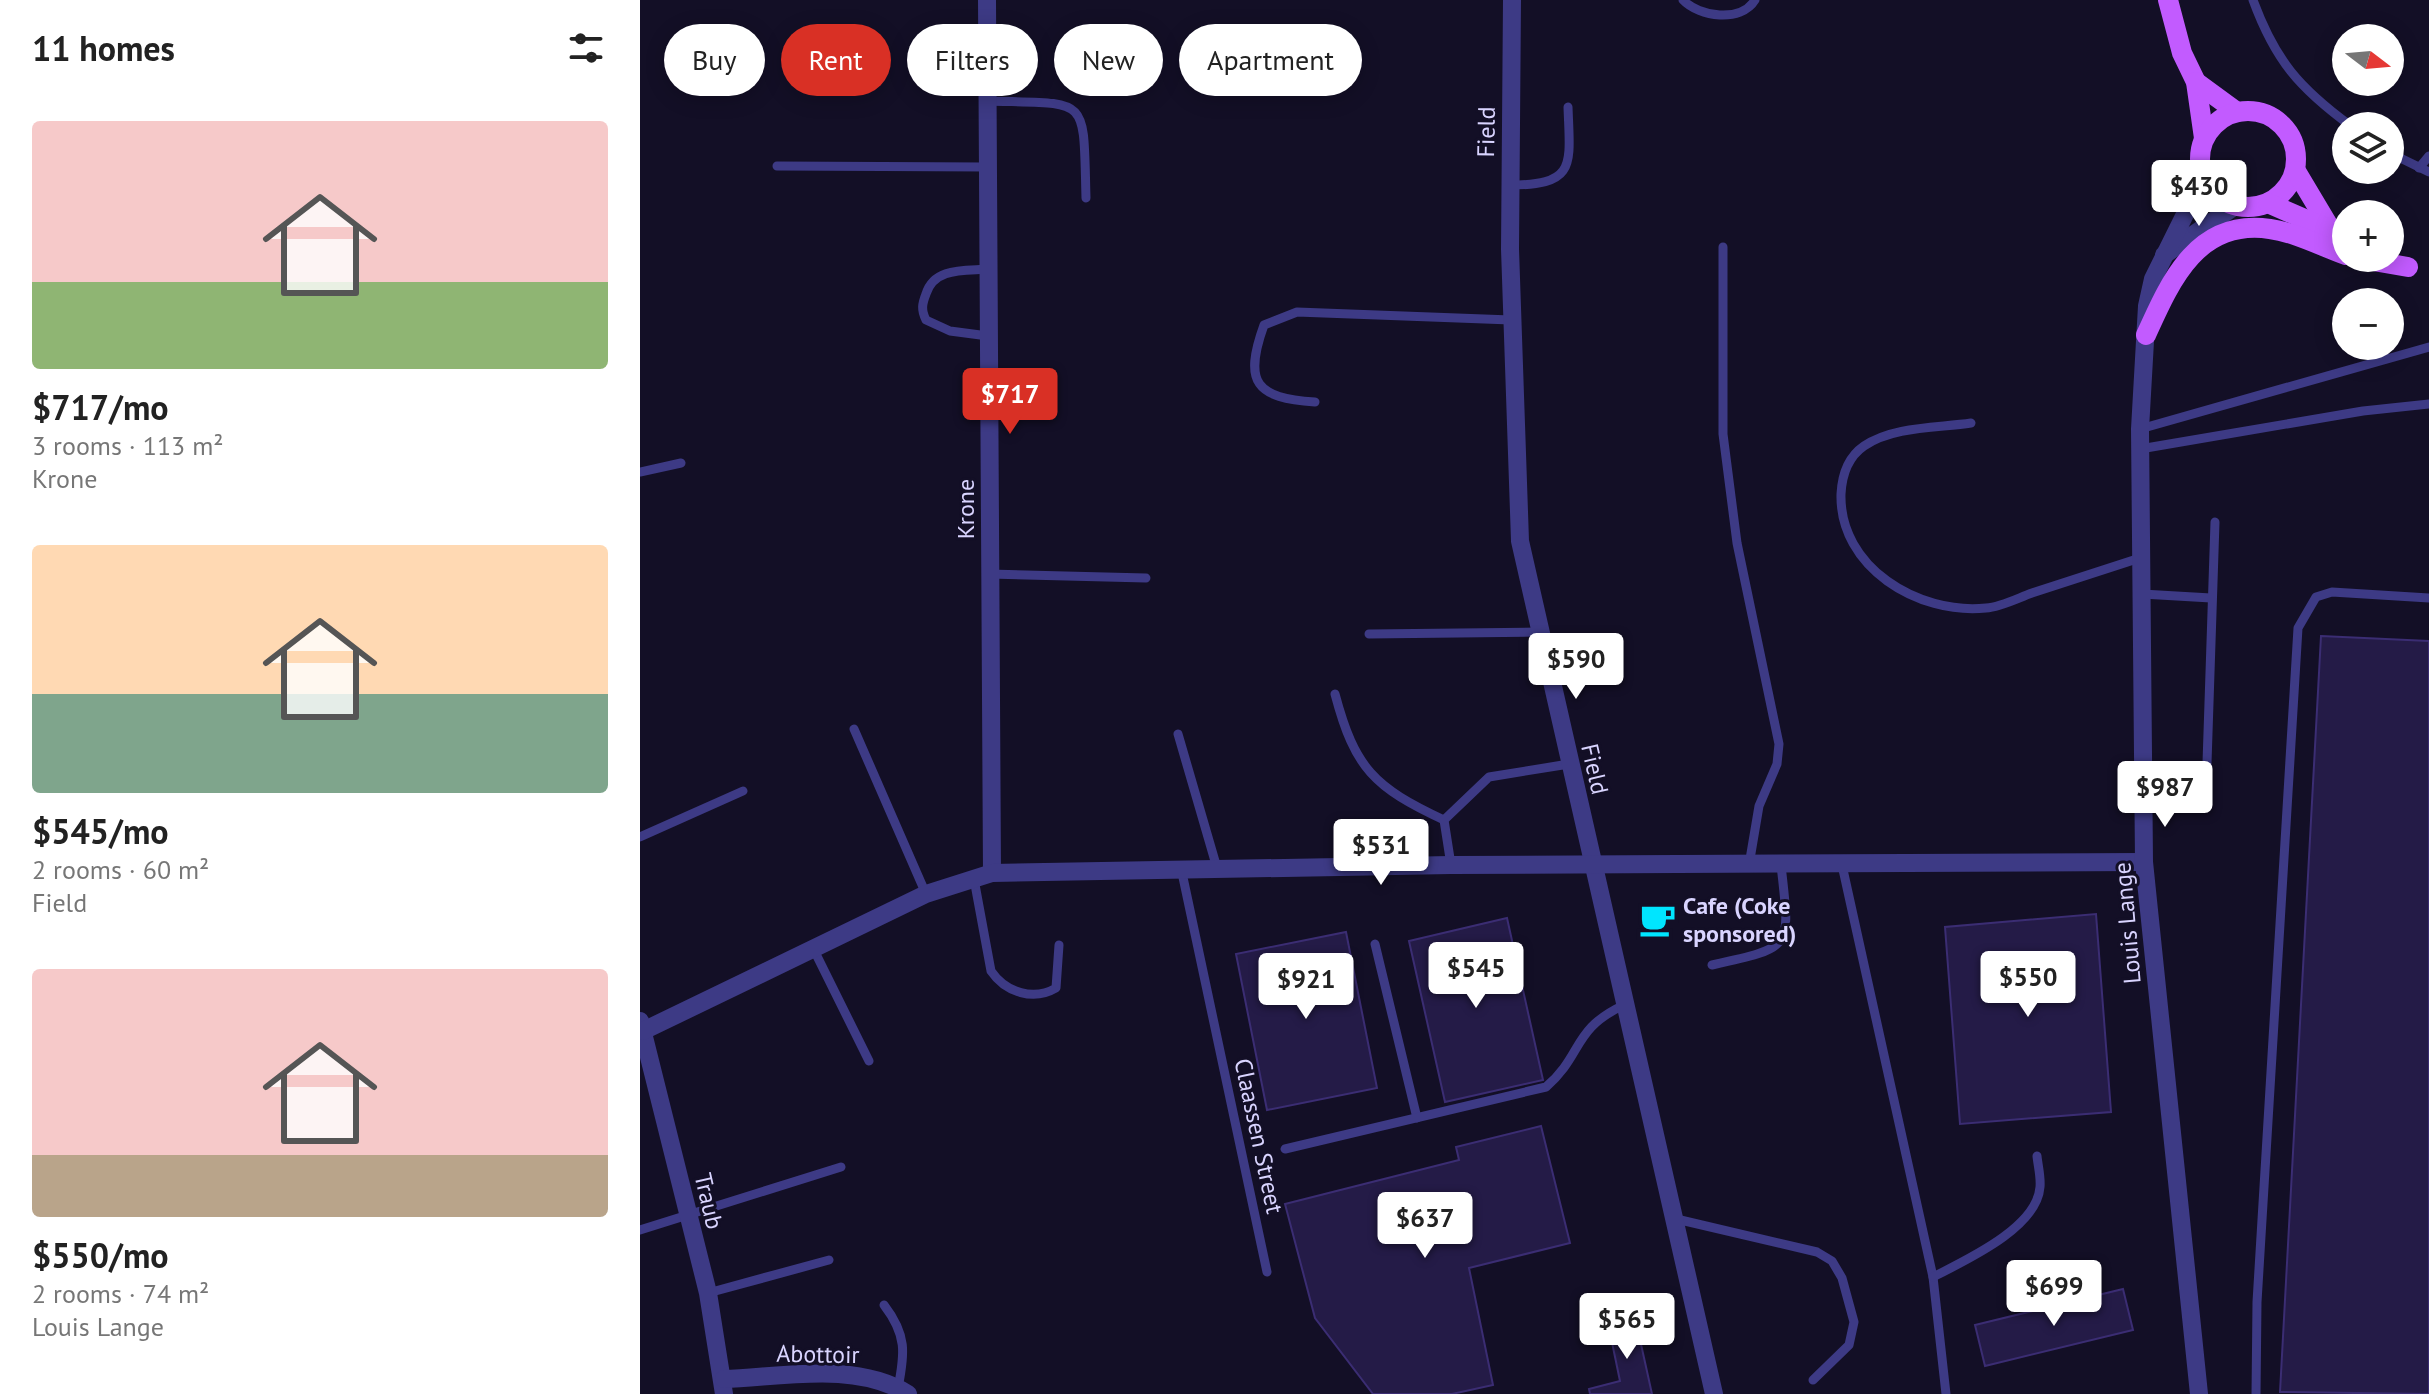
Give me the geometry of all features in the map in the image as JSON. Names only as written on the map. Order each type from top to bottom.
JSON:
[{"type":"main road","points":[[2168,0],[2182,53],[2196,82],[2204,138],[2200,154],[2202,180],[2220,198],[2235,206],[2268,203],[2332,230]]},
{"type":"main road","points":[[2196,82],[2237,112]]},
{"type":"main road","points":[[2204,138],[2220,119],[2237,112],[2261,112],[2276,119],[2288,131],[2295,146],[2296,171],[2332,223]]},
{"type":"main road","points":[[2268,203],[2282,193],[2296,171]]},
{"type":"main road","points":[[2146,335],[2179,267],[2196,250],[2220,237],[2251,228],[2271,229],[2332,250]]},
{"type":"main road","points":[[2404,265],[2408,267]]},
{"type":"main road","points":[[2404,266],[2429,272]]},
{"type":"street","name":"Krone","points":[[983,876],[989,574],[987,0]]},
{"type":"street","name":"Field","points":[[1512,0],[1511,320],[1520,541],[1714,1394]]},
{"type":"street","name":"Louis Lange","points":[[2199,1394],[2144,862],[2140,429],[2153,279],[2202,180]]},
{"type":"street","points":[[2162,257],[2235,206]]},
{"type":"street","points":[[641,1026],[926,894],[983,876],[1181,868],[2144,862]]},
{"type":"street","name":"Traub","points":[[641,1026],[708,1293],[724,1386]]},
{"type":"street","name":"Abottoir","points":[[724,1386],[837,1374],[903,1391]]},
{"type":"lane","points":[[1683,0],[1691,8],[1720,14],[1741,13],[1755,0]]},
{"type":"lane","points":[[1719,0],[1720,14]]},
{"type":"lane","points":[[2253,0],[2276,56],[2292,77],[2334,112]]},
{"type":"lane","points":[[987,101],[1054,103],[1069,105],[1078,112],[1084,125],[1086,198]]},
{"type":"lane","points":[[1510,185],[1544,185],[1563,170],[1569,147],[1568,107]]},
{"type":"lane","points":[[2404,160],[2424,170],[2429,156]]},
{"type":"lane","points":[[777,166],[987,167]]},
{"type":"lane","points":[[1723,247],[1723,434],[1737,543],[1779,744],[1777,764],[1759,806],[1749,865]]},
{"type":"lane","points":[[988,269],[941,274],[930,284],[922,307],[926,320],[940,328],[988,336]]},
{"type":"lane","points":[[1315,402],[1273,397],[1262,389],[1256,375],[1256,348],[1264,325],[1280,316],[1337,312],[1511,320]]},
{"type":"lane","points":[[2140,429],[2429,347]]},
{"type":"lane","points":[[2140,449],[2363,411],[2429,404]]},
{"type":"lane","points":[[1971,423],[1894,433],[1862,448],[1849,463],[1842,479],[1841,512],[1855,548],[1879,576],[1921,601],[1987,608],[2143,557]]},
{"type":"lane","points":[[640,472],[681,463]]},
{"type":"lane","points":[[2206,793],[2215,522]]},
{"type":"lane","points":[[989,574],[1146,578]]},
{"type":"lane","points":[[2256,1394],[2257,1302],[2298,628],[2316,597],[2332,592],[2429,598]]},
{"type":"lane","points":[[2142,594],[2211,598]]},
{"type":"lane","points":[[1369,634],[1539,632]]},
{"type":"lane","points":[[1335,694],[1356,755],[1380,784],[1444,820]]},
{"type":"lane","points":[[854,729],[926,894]]},
{"type":"lane","points":[[1178,734],[1217,868]]},
{"type":"lane","points":[[1444,820],[1489,777],[1569,764]]},
{"type":"lane","points":[[640,837],[743,791]]},
{"type":"lane","points":[[1444,820],[1451,865]]},
{"type":"lane","points":[[1712,965],[1766,954],[1783,938],[1786,914],[1781,865]]},
{"type":"lane","points":[[1842,865],[1933,1277],[1946,1394]]},
{"type":"lane","name":"Claassen Street","points":[[1181,868],[1267,1272]]},
{"type":"lane","points":[[983,876],[991,971],[997,980],[1027,995],[1045,995],[1056,988],[1059,945]]},
{"type":"lane","points":[[1375,944],[1417,1118]]},
{"type":"lane","points":[[813,948],[869,1061]]},
{"type":"lane","points":[[1285,1149],[1546,1087],[1566,1065],[1586,1030],[1599,1017],[1624,1005]]},
{"type":"lane","points":[[1933,1277],[1973,1256],[2029,1215],[2040,1189],[2037,1156]]},
{"type":"lane","points":[[640,1230],[841,1167]]},
{"type":"lane","points":[[1672,1218],[1758,1241],[1817,1252],[1832,1261],[1849,1297],[1853,1333],[1840,1356],[1813,1380]]},
{"type":"lane","points":[[708,1293],[829,1260]]},
{"type":"lane","points":[[884,1305],[904,1338],[903,1391]]},
{"type":"building","points":[[2321,636],[2429,641],[2429,1394],[2280,1392]]},
{"type":"building","points":[[2096,914],[2111,1112],[1960,1124],[1945,927]]},
{"type":"building","points":[[1507,918],[1543,1080],[1445,1102],[1409,941]]},
{"type":"building","points":[[1346,932],[1377,1088],[1267,1110],[1236,954]]},
{"type":"building","points":[[1541,1126],[1570,1243],[1469,1268],[1493,1385],[1452,1394],[1373,1394],[1315,1318],[1285,1204],[1459,1160],[1456,1147]]},
{"type":"building","points":[[2123,1289],[2133,1330],[1985,1366],[1975,1325]]},
{"type":"building","points":[[1635,1317],[1652,1394],[1590,1394],[1589,1389],[1620,1381],[1608,1323]]},
{"type":"place","name":"Cafe (Coke sponsored)","points":[[1657,919]]}]
